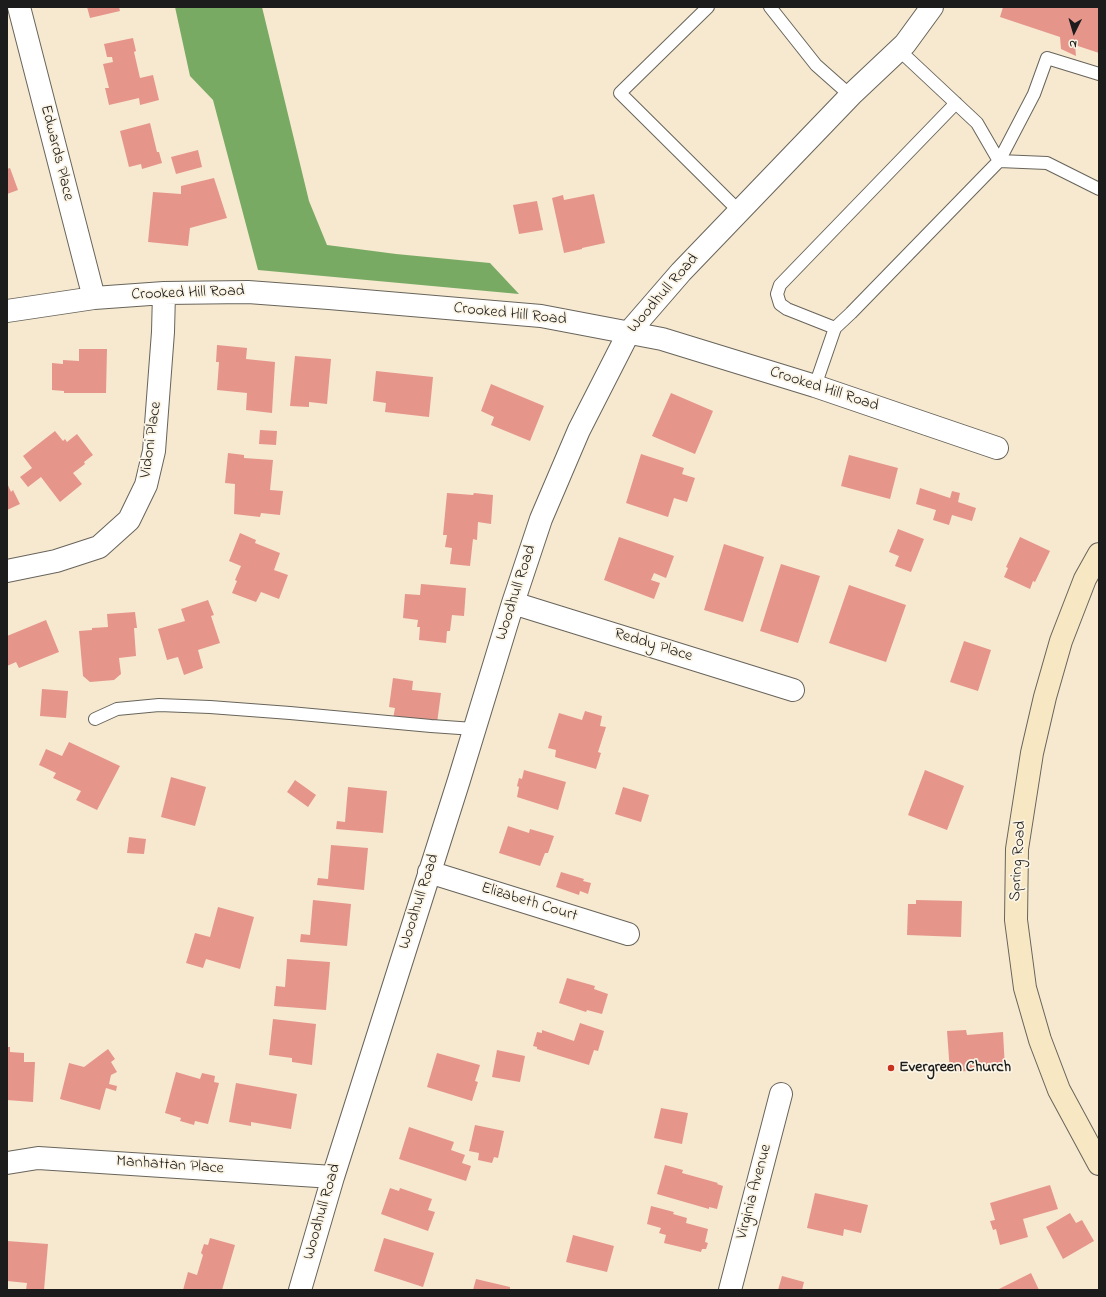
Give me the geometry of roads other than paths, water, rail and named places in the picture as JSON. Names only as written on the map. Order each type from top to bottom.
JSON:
[{"type":"main road","name":"Spring Road","points":[[1099,554],[1085,579],[1061,641],[1043,704],[1032,753],[1017,849],[1016,920],[1025,988],[1040,1040],[1059,1090],[1099,1164]]},
{"type":"street","name":"Edwards Place","points":[[19,7],[94,298]]},
{"type":"street","name":"Woodhull Road","points":[[300,1290],[333,1177],[429,872],[460,780],[474,729],[513,603],[541,519],[579,430],[629,332],[680,272],[740,212],[851,96],[905,44],[932,7]]},
{"type":"street","name":"Crooked Hill Road","points":[[7,311],[94,298],[164,293],[248,292],[541,316],[629,332],[662,340],[815,386],[997,448]]},
{"type":"street","name":"Vidoni Place","points":[[7,571],[56,561],[99,547],[129,520],[146,485],[154,451],[163,332],[164,293]]},
{"type":"street","name":"Reddy Place","points":[[513,603],[793,690]]},
{"type":"street","name":"Elizabeth Court","points":[[429,872],[628,934]]},
{"type":"street","name":"Virginia Avenue","points":[[730,1290],[781,1094]]},
{"type":"street","name":"Manhattan Place","points":[[7,1163],[38,1158],[333,1177]]},
{"type":"lane","points":[[708,7],[620,93],[740,212]]},
{"type":"lane","points":[[770,7],[816,65],[851,96]]},
{"type":"lane","points":[[899,50],[977,123],[999,162]]},
{"type":"lane","points":[[815,386],[835,328],[999,162],[1034,94],[1047,58],[1099,74]]},
{"type":"lane","points":[[835,328],[787,309],[780,304],[778,294],[780,285],[956,103]]},
{"type":"lane","points":[[999,162],[1047,163],[1099,189]]},
{"type":"lane","points":[[94,719],[117,709],[159,705],[252,710],[424,726],[474,729]]},
{"type":"place","name":"Evergreen Church","points":[[891,1068]]}]
